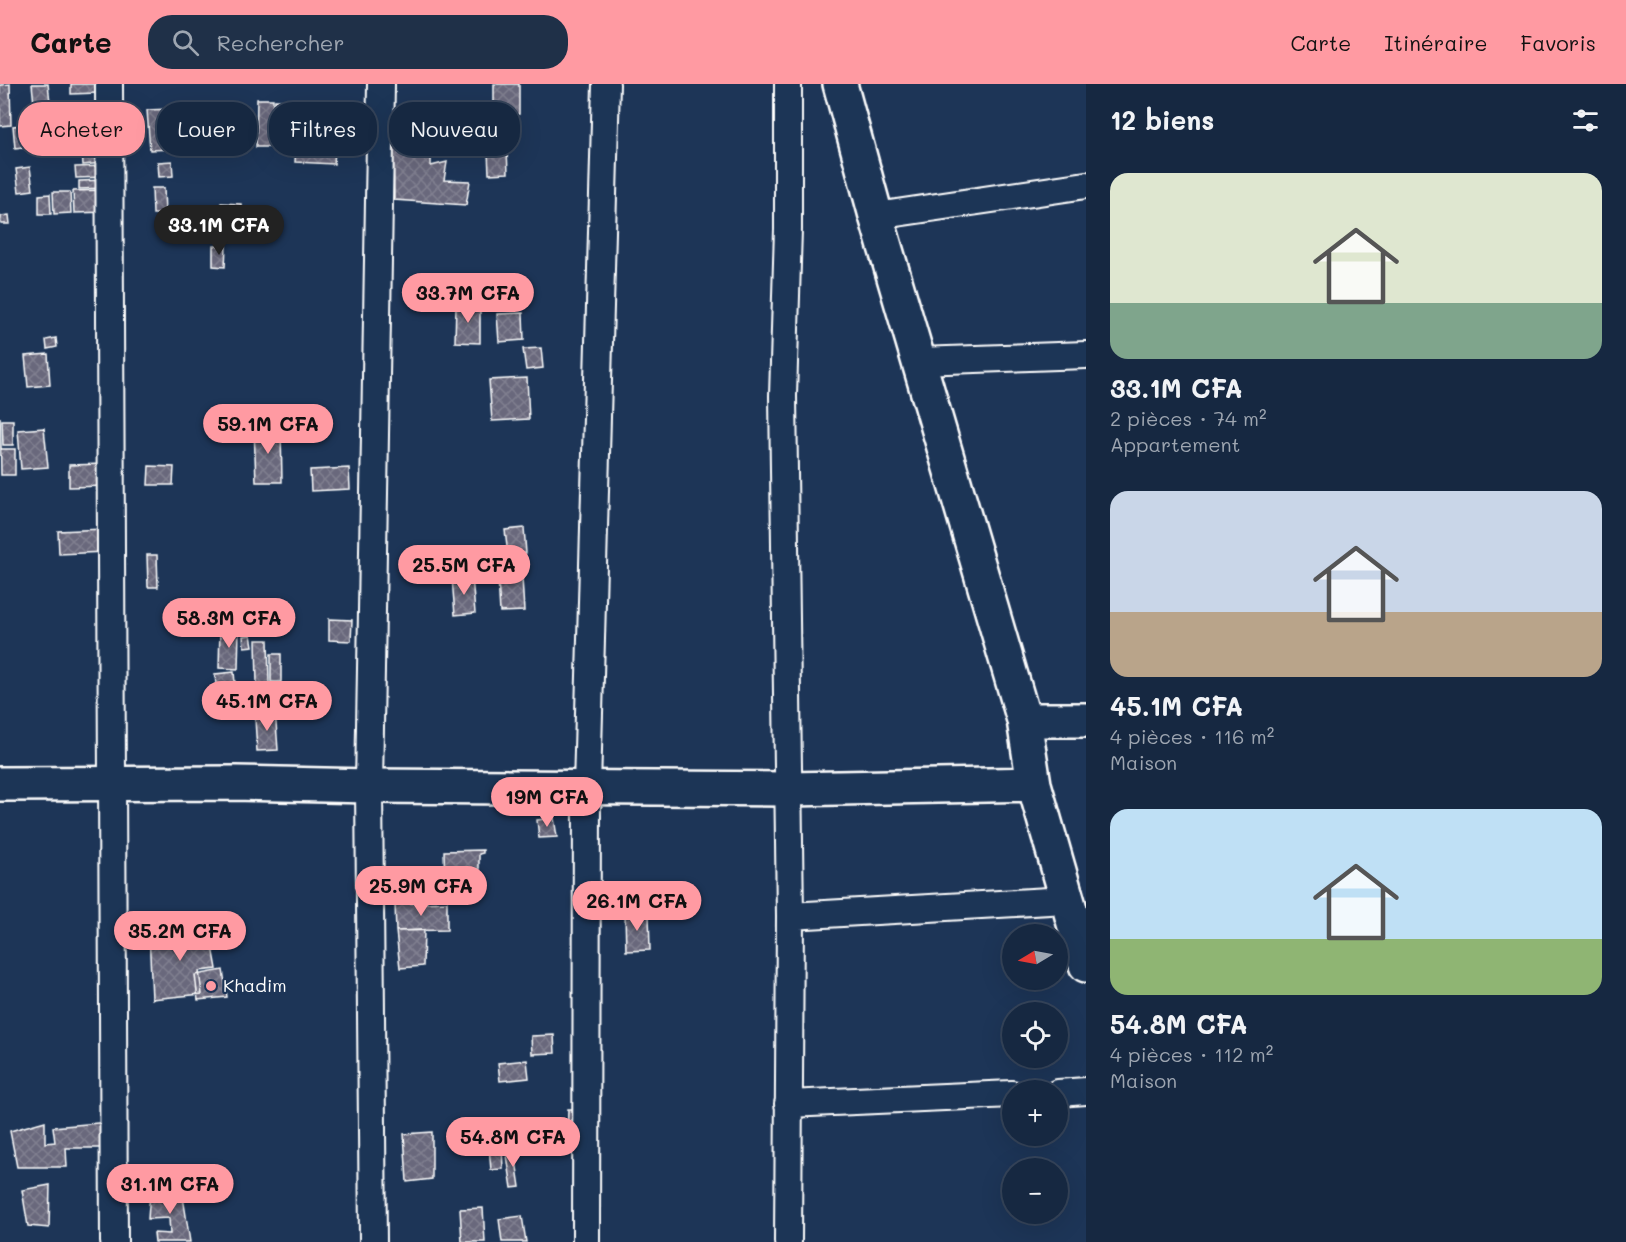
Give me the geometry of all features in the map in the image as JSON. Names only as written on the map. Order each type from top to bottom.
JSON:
[{"type":"main road","points":[[840,84],[876,216],[1024,720],[1034,784],[1086,965]]},
{"type":"main road","points":[[1024,720],[1086,720]]},
{"type":"main road","points":[[0,784],[235,783],[789,789],[1034,784]]},
{"type":"street","points":[[109,84],[114,1242]]},
{"type":"street","points":[[373,1242],[369,786],[381,84]]},
{"type":"street","points":[[586,1242],[588,787],[606,84]]},
{"type":"street","points":[[788,84],[788,230],[783,396],[790,916],[788,1242]]},
{"type":"street","points":[[876,216],[1086,185]]},
{"type":"street","points":[[919,361],[1086,355]]},
{"type":"street","points":[[790,916],[1067,900]]},
{"type":"street","points":[[1068,1093],[1086,1092]]},
{"type":"street","points":[[788,1104],[1002,1095]]},
{"type":"building","points":[[10,84],[11,125],[0,126],[0,85]]},
{"type":"building","points":[[32,84],[48,84],[50,102],[34,102]]},
{"type":"building","points":[[71,84],[96,84],[97,93],[71,94]]},
{"type":"building","points":[[494,84],[519,84],[519,102],[494,102]]},
{"type":"building","points":[[257,99],[273,99],[273,102],[269,102],[269,147],[257,147]]},
{"type":"building","points":[[275,100],[290,101],[290,102],[275,102]]},
{"type":"building","points":[[147,110],[157,110],[157,150],[150,150]]},
{"type":"building","points":[[18,125],[18,148],[15,148],[13,126]]},
{"type":"building","points":[[82,156],[100,156],[101,163],[83,165]]},
{"type":"building","points":[[295,156],[335,156],[334,164],[295,162]]},
{"type":"building","points":[[393,156],[431,156],[431,166],[447,162],[444,180],[470,181],[466,205],[394,200]]},
{"type":"building","points":[[488,156],[507,156],[508,173],[489,174]]},
{"type":"building","points":[[172,161],[173,176],[159,177],[158,162]]},
{"type":"building","points":[[107,166],[107,177],[76,178],[75,167]]},
{"type":"building","points":[[30,167],[33,190],[19,192],[16,169]]},
{"type":"building","points":[[107,180],[107,188],[79,189],[79,181]]},
{"type":"building","points":[[152,188],[164,188],[165,214],[153,214]]},
{"type":"building","points":[[107,190],[107,212],[74,213],[73,191]]},
{"type":"building","points":[[53,192],[70,192],[71,213],[54,214]]},
{"type":"building","points":[[50,194],[51,214],[39,214],[39,195]]},
{"type":"building","points":[[221,203],[241,204],[241,215],[228,215],[228,227],[217,227]]},
{"type":"building","points":[[9,215],[10,224],[1,224],[1,216]]},
{"type":"building","points":[[238,217],[239,227],[232,228],[232,218]]},
{"type":"building","points":[[213,246],[226,246],[225,267],[213,266]]},
{"type":"building","points":[[456,305],[480,306],[480,343],[455,342]]},
{"type":"building","points":[[523,313],[524,340],[499,342],[497,314]]},
{"type":"building","points":[[56,338],[57,347],[47,349],[46,340]]},
{"type":"building","points":[[541,348],[543,368],[526,370],[523,349]]},
{"type":"building","points":[[48,354],[50,385],[28,387],[25,356]]},
{"type":"building","points":[[527,378],[529,419],[492,421],[489,380]]},
{"type":"building","points":[[0,417],[1,449],[15,449],[15,475],[1,475]]},
{"type":"building","points":[[2,420],[13,420],[13,445],[3,445]]},
{"type":"building","points":[[298,420],[299,438],[286,438],[285,421]]},
{"type":"building","points":[[44,428],[48,467],[21,469],[18,430]]},
{"type":"building","points":[[254,428],[281,428],[282,482],[256,482]]},
{"type":"building","points":[[105,464],[106,486],[69,487],[69,465]]},
{"type":"building","points":[[149,466],[174,467],[173,485],[148,485]]},
{"type":"building","points":[[349,468],[350,489],[311,491],[310,470]]},
{"type":"building","points":[[524,528],[526,553],[508,555],[505,530]]},
{"type":"building","points":[[104,529],[105,552],[59,554],[58,531]]},
{"type":"building","points":[[147,555],[157,555],[158,587],[148,587]]},
{"type":"building","points":[[521,561],[524,611],[500,612],[497,562]]},
{"type":"building","points":[[472,576],[475,613],[455,615],[452,578]]},
{"type":"building","points":[[329,619],[352,620],[351,641],[329,640]]},
{"type":"building","points":[[220,629],[239,630],[238,669],[219,668]]},
{"type":"building","points":[[251,635],[253,646],[244,647],[243,636]]},
{"type":"building","points":[[256,640],[268,640],[269,684],[257,684]]},
{"type":"building","points":[[271,654],[281,654],[281,682],[271,682]]},
{"type":"building","points":[[234,672],[235,683],[216,685],[215,674]]},
{"type":"building","points":[[251,686],[258,686],[258,695],[252,695]]},
{"type":"building","points":[[263,709],[275,709],[278,750],[257,751],[255,719],[264,718]]},
{"type":"building","points":[[554,818],[557,837],[539,838],[537,820]]},
{"type":"building","points":[[483,850],[483,853],[479,854],[479,885],[445,886],[444,851]]},
{"type":"building","points":[[447,902],[447,930],[396,931],[395,904]]},
{"type":"building","points":[[649,913],[650,950],[626,951],[625,914]]},
{"type":"building","points":[[210,930],[217,969],[199,971],[202,994],[152,999],[149,933]]},
{"type":"building","points":[[424,930],[423,966],[400,968],[396,931]]},
{"type":"building","name":"Khadim","points":[[223,970],[227,997],[198,1000],[195,975]]},
{"type":"building","points":[[554,1035],[555,1053],[532,1054],[531,1036]]},
{"type":"building","points":[[527,1060],[529,1078],[500,1081],[498,1063]]},
{"type":"building","points":[[568,1109],[583,1109],[583,1144],[567,1144]]},
{"type":"building","points":[[45,1121],[45,1143],[55,1142],[53,1127],[109,1122],[111,1148],[66,1148],[67,1167],[17,1167],[10,1131]]},
{"type":"building","points":[[432,1132],[432,1179],[407,1182],[404,1134]]},
{"type":"building","points":[[502,1146],[503,1169],[491,1170],[489,1147]]},
{"type":"building","points":[[514,1147],[520,1187],[512,1188],[506,1149]]},
{"type":"building","points":[[50,1185],[49,1228],[28,1226],[22,1190]]},
{"type":"building","points":[[182,1190],[190,1242],[155,1242],[154,1233],[170,1234],[169,1218],[148,1219],[150,1192]]},
{"type":"building","points":[[483,1208],[485,1242],[462,1242],[460,1209]]},
{"type":"building","points":[[522,1216],[526,1242],[502,1242],[499,1219]]},
{"type":"place","name":"Khadim","points":[[211,986]]}]
